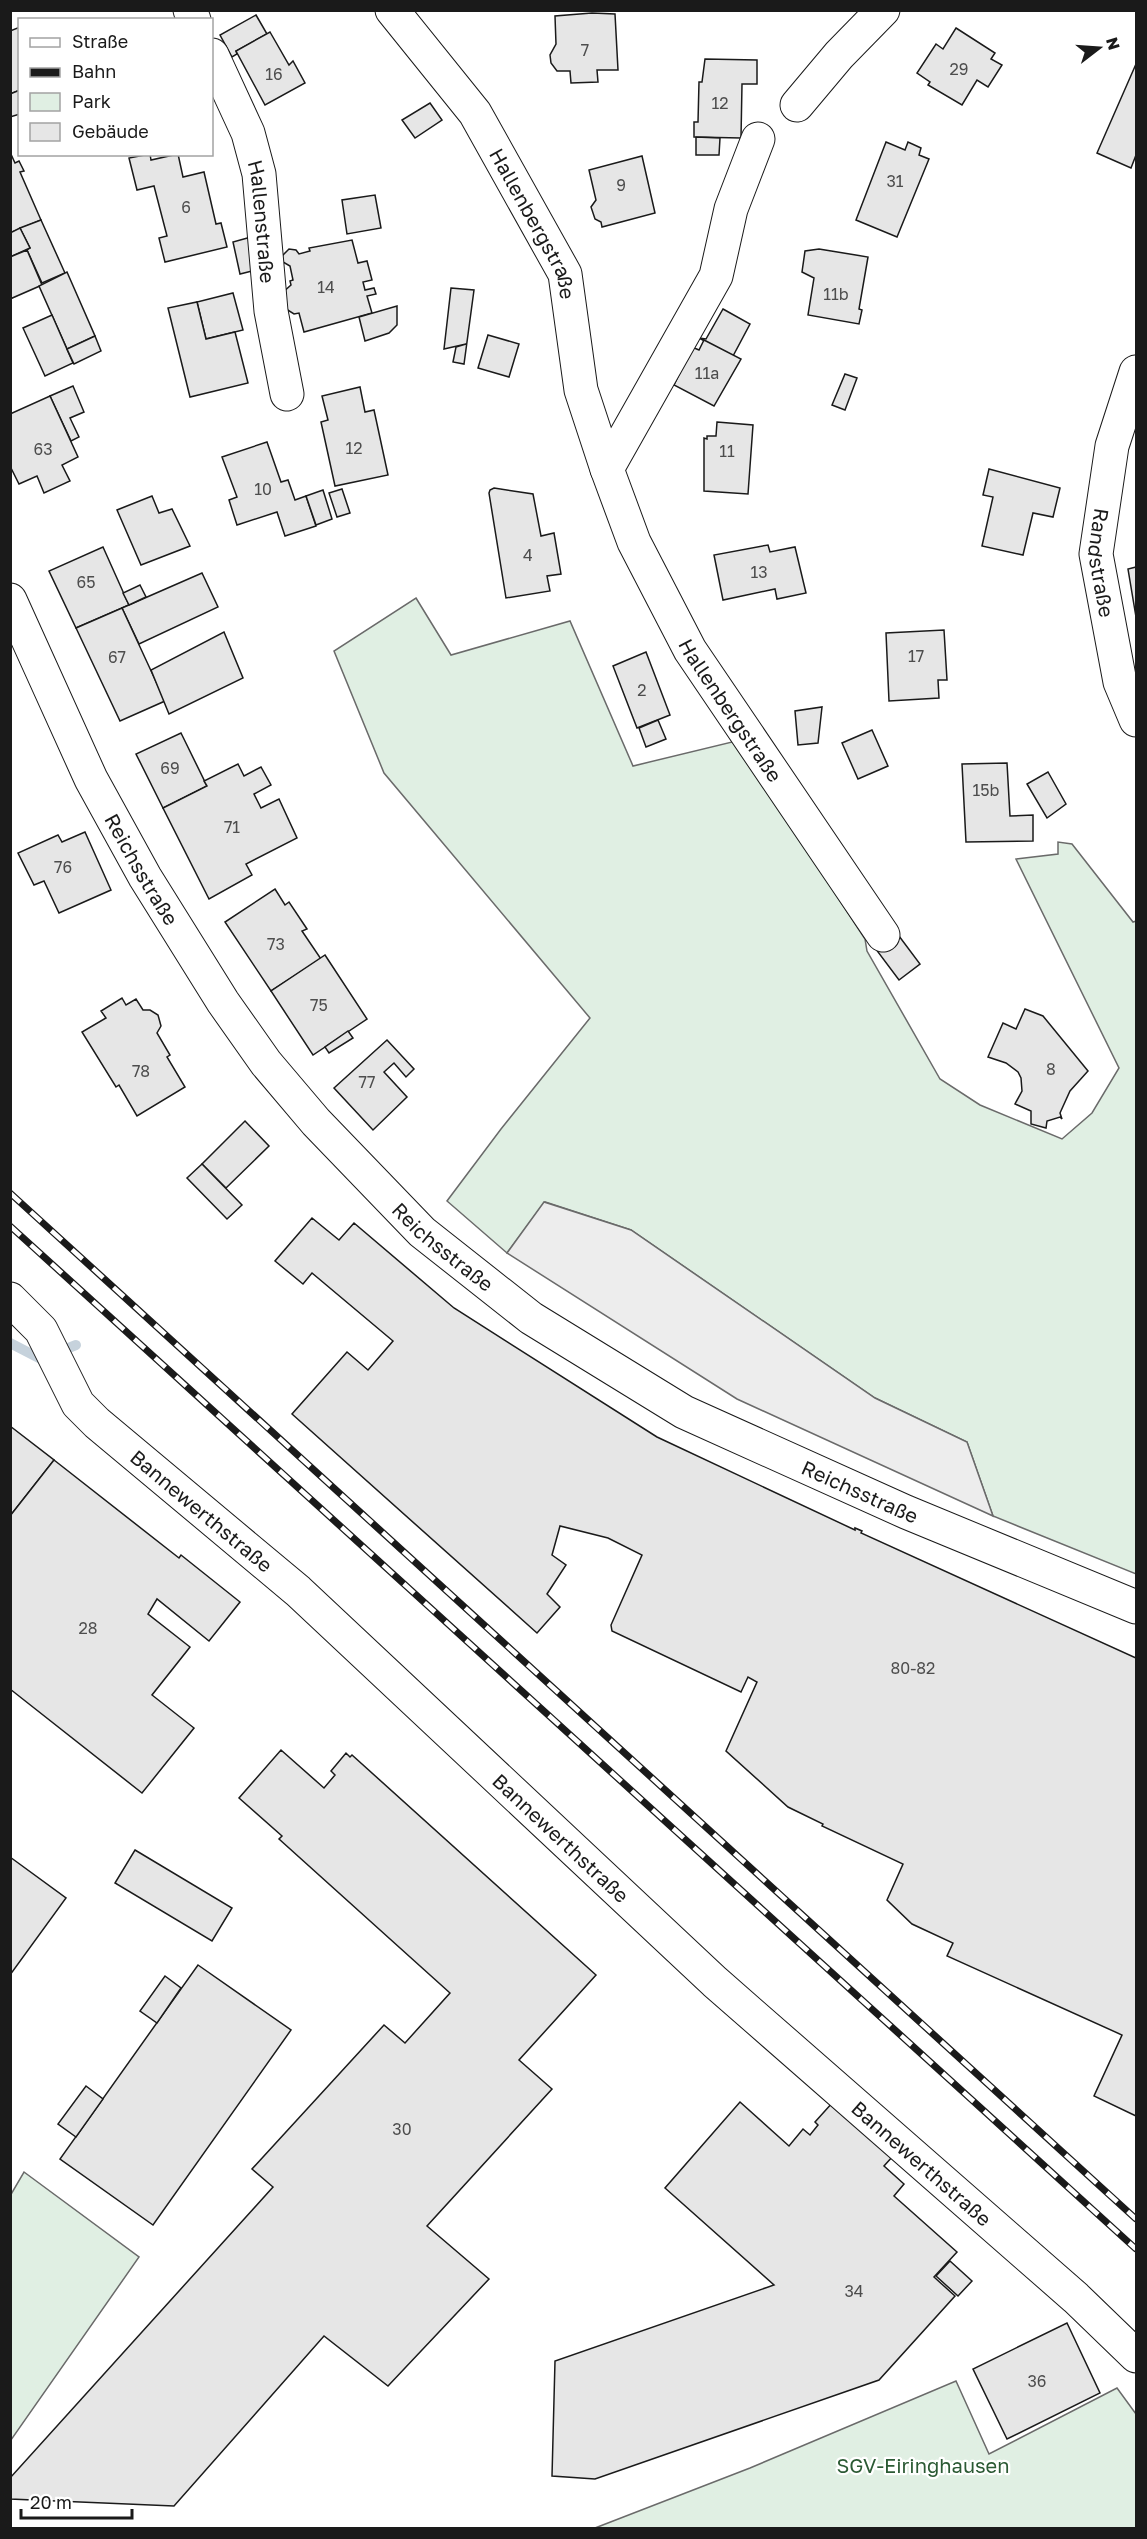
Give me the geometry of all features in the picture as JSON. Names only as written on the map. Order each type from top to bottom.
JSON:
[{"type":"street","name":"Hallenbergstraße","points":[[392,10],[475,113],[565,274],[581,390],[634,542],[690,650],[883,935]]},
{"type":"street","points":[[797,105],[839,55],[883,10]]},
{"type":"street","name":"Hallenstraße","points":[[213,57],[248,133],[259,174],[271,311],[287,394]]},
{"type":"street","points":[[608,469],[716,276],[731,209],[758,139]]},
{"type":"street","name":"Randstraße","points":[[1137,372],[1112,446],[1096,554],[1120,682],[1137,720]]},
{"type":"street","name":"Reichsstraße","points":[[10,600],[91,779],[145,877],[223,1002],[273,1072],[316,1122],[422,1232],[531,1318],[684,1412],[906,1512],[1137,1607]]},
{"type":"street","name":"Bannewerthstraße","points":[[10,1299],[41,1330],[67,1386],[78,1404],[97,1423],[298,1591],[715,1982],[1077,2298],[1137,2356]]},
{"type":"green space","points":[[416,598],[451,655],[570,621],[633,766],[736,741],[865,939],[867,951],[940,1079],[980,1105],[1062,1139],[1092,1113],[1119,1068],[1016,859],[1058,854],[1058,842],[1072,844],[1133,922],[1136,921],[1136,1574],[993,1516],[967,1442],[875,1398],[631,1230],[545,1202],[507,1253],[447,1201],[590,1018],[384,773],[334,651]]},
{"type":"green space","points":[[24,2172],[139,2257],[11,2440],[10,2196]]},
{"type":"green space","name":"SGV-Eiringhausen","points":[[956,2381],[989,2454],[1117,2388],[1136,2414],[1136,2528],[595,2528],[750,2468]]},
{"type":"shaded area","points":[[544,1202],[631,1230],[875,1398],[967,1442],[993,1516],[737,1399],[507,1253]]},
{"type":"building","points":[[615,14],[618,70],[597,70],[598,82],[571,83],[570,71],[557,71],[551,63],[550,55],[556,44],[555,16]]},
{"type":"building","points":[[256,15],[267,34],[236,51],[237,54],[232,57],[220,35]]},
{"type":"building","points":[[18,28],[18,91],[10,94],[10,31]]},
{"type":"building","points":[[956,28],[995,53],[991,59],[1002,65],[988,87],[977,80],[962,105],[928,85],[930,82],[917,73],[936,44],[943,49]]},
{"type":"building","points":[[270,32],[289,65],[293,61],[305,83],[265,105],[236,51]]},
{"type":"building","points":[[705,59],[757,60],[757,84],[742,84],[741,138],[694,137],[694,122],[698,122],[699,82],[702,82]]},
{"type":"building","points":[[1136,64],[1136,155],[1131,168],[1097,153]]},
{"type":"building","points":[[18,91],[18,115],[10,117],[10,94]]},
{"type":"building","points":[[430,103],[442,120],[415,138],[402,120]]},
{"type":"building","points":[[696,137],[720,138],[719,155],[696,155]]},
{"type":"building","points":[[886,142],[905,150],[908,142],[921,148],[919,155],[929,159],[897,237],[856,220]]},
{"type":"building","points":[[10,152],[15,163],[19,161],[24,171],[20,172],[41,220],[10,233]]},
{"type":"building","points":[[150,156],[151,160],[178,156],[183,177],[204,172],[216,224],[221,223],[227,247],[165,262],[159,238],[167,236],[154,186],[137,190],[129,158]]},
{"type":"building","points":[[642,156],[655,213],[602,227],[601,222],[595,219],[591,207],[596,200],[589,170]]},
{"type":"building","points":[[375,195],[381,228],[347,234],[342,200]]},
{"type":"building","points":[[41,220],[65,273],[42,283],[27,250],[30,248],[20,228]]},
{"type":"building","points":[[20,228],[30,248],[10,257],[10,233]]},
{"type":"building","points":[[251,237],[256,270],[240,274],[233,242]]},
{"type":"building","points":[[352,240],[358,263],[367,261],[372,280],[363,282],[365,290],[374,288],[376,294],[367,296],[372,313],[304,332],[299,313],[294,314],[286,309],[282,293],[293,280],[290,266],[283,262],[282,256],[289,249],[296,250],[299,254],[310,251],[309,248]]},
{"type":"building","points":[[819,249],[868,257],[859,309],[862,310],[859,324],[808,315],[814,278],[802,272],[805,251]]},
{"type":"building","points":[[27,250],[42,285],[10,299],[10,257]]},
{"type":"building","points":[[67,272],[95,336],[67,349],[39,286]]},
{"type":"building","points":[[451,288],[474,290],[464,364],[453,362],[456,347],[466,344],[444,349]]},
{"type":"building","points":[[233,293],[243,330],[206,339],[197,302]]},
{"type":"building","points":[[197,302],[206,339],[235,332],[248,383],[190,397],[168,308]]},
{"type":"building","points":[[397,306],[397,325],[389,333],[365,341],[359,317]]},
{"type":"building","points":[[723,309],[750,324],[733,356],[699,338],[706,339]]},
{"type":"building","points":[[52,315],[73,363],[45,376],[23,328]]},
{"type":"building","points":[[488,335],[519,344],[509,377],[478,368]]},
{"type":"building","points":[[95,336],[101,351],[74,364],[67,349]]},
{"type":"building","points":[[704,340],[741,359],[714,406],[674,385],[692,347],[699,350]]},
{"type":"building","points":[[845,374],[857,378],[845,410],[832,405]]},
{"type":"building","points":[[73,386],[84,412],[70,418],[79,437],[71,441],[50,396]]},
{"type":"building","points":[[360,387],[365,412],[374,410],[388,475],[335,486],[321,422],[328,420],[322,396]]},
{"type":"building","points":[[50,396],[78,457],[62,465],[70,481],[44,493],[37,476],[19,484],[10,466],[10,414]]},
{"type":"building","points":[[717,422],[753,425],[748,494],[704,491],[704,438],[716,436]]},
{"type":"building","points":[[267,442],[281,482],[288,480],[295,500],[306,496],[316,526],[285,536],[277,512],[237,525],[229,500],[237,497],[222,457]]},
{"type":"building","points":[[989,469],[1060,488],[1053,517],[1033,513],[1023,555],[982,546],[993,497],[983,495]]},
{"type":"building","points":[[494,488],[533,494],[541,536],[554,533],[561,574],[547,576],[550,591],[506,598],[489,493]]},
{"type":"building","points":[[342,489],[350,513],[337,517],[329,493]]},
{"type":"building","points":[[323,490],[332,519],[316,525],[306,496]]},
{"type":"building","points":[[152,496],[159,513],[172,509],[190,546],[141,565],[117,510]]},
{"type":"building","points":[[768,545],[770,552],[795,547],[806,593],[777,599],[775,589],[723,600],[714,555]]},
{"type":"building","points":[[103,547],[129,605],[76,628],[49,571]]},
{"type":"building","points":[[1136,567],[1136,617],[1128,569]]},
{"type":"building","points":[[202,573],[218,607],[139,644],[122,608]]},
{"type":"building","points":[[140,585],[146,597],[129,605],[123,593]]},
{"type":"building","points":[[122,608],[165,701],[120,721],[76,628]]},
{"type":"building","points":[[944,630],[947,680],[938,680],[939,698],[889,701],[886,633]]},
{"type":"building","points":[[224,632],[243,678],[169,714],[151,670]]},
{"type":"building","points":[[646,652],[670,715],[637,728],[613,666]]},
{"type":"building","points":[[822,707],[818,743],[798,745],[795,711]]},
{"type":"building","points":[[658,720],[666,739],[646,747],[639,728]]},
{"type":"building","points":[[872,730],[888,766],[858,779],[842,743]]},
{"type":"building","points":[[181,733],[207,786],[163,808],[136,754]]},
{"type":"building","points":[[1007,763],[1010,816],[1033,815],[1033,841],[966,842],[962,764]]},
{"type":"building","points":[[238,764],[244,776],[261,767],[271,785],[254,794],[261,808],[279,799],[297,838],[246,864],[252,875],[209,899],[163,808],[207,786],[204,781]]},
{"type":"building","points":[[1048,772],[1066,804],[1047,818],[1027,784]]},
{"type":"building","points":[[85,832],[111,890],[59,913],[44,881],[34,885],[18,853],[58,835],[62,842]]},
{"type":"building","points":[[275,889],[285,905],[289,902],[307,929],[302,931],[321,959],[271,991],[225,922]]},
{"type":"building","points":[[896,932],[920,964],[899,980],[875,948]]},
{"type":"building","points":[[325,955],[367,1019],[313,1055],[271,991]]},
{"type":"building","points":[[122,998],[126,1005],[136,999],[143,1010],[150,1010],[158,1015],[161,1026],[157,1033],[170,1055],[167,1057],[185,1087],[137,1116],[119,1085],[116,1087],[82,1032],[106,1018],[101,1011]]},
{"type":"building","points":[[1025,1009],[1043,1016],[1088,1071],[1070,1091],[1060,1113],[1062,1119],[1060,1117],[1047,1121],[1046,1128],[1031,1124],[1031,1111],[1015,1104],[1022,1091],[1018,1072],[1006,1063],[988,1057],[1003,1023],[1016,1029]]},
{"type":"building","points":[[348,1031],[353,1038],[329,1053],[325,1047]]},
{"type":"building","points":[[387,1040],[414,1069],[406,1077],[394,1063],[384,1072],[407,1097],[373,1130],[334,1088]]},
{"type":"building","points":[[245,1121],[269,1146],[226,1188],[202,1164]]},
{"type":"building","points":[[202,1164],[242,1205],[227,1219],[187,1178]]},
{"type":"building","points":[[312,1218],[339,1240],[354,1223],[454,1308],[657,1437],[1136,1658],[1136,2116],[1094,2096],[1122,2035],[947,1956],[953,1943],[912,1924],[887,1900],[903,1864],[822,1826],[823,1824],[788,1807],[726,1751],[757,1682],[748,1677],[741,1692],[612,1631],[611,1625],[642,1555],[608,1538],[560,1526],[552,1555],[566,1565],[547,1594],[560,1607],[537,1633],[292,1414],[347,1352],[368,1370],[393,1341],[312,1273],[303,1284],[275,1261]]},
{"type":"building","points":[[10,1426],[54,1460],[10,1516]]},
{"type":"building","points":[[54,1460],[179,1558],[181,1555],[240,1602],[209,1641],[157,1599],[148,1614],[190,1647],[152,1695],[194,1728],[142,1793],[10,1689],[10,1516]]},
{"type":"building","points":[[281,1750],[324,1788],[335,1775],[331,1771],[346,1753],[350,1757],[352,1755],[596,1975],[519,2060],[552,2089],[427,2226],[489,2279],[388,2386],[324,2336],[174,2506],[10,2499],[10,2478],[273,2187],[252,2169],[384,2025],[405,2043],[450,1993],[279,1839],[282,1836],[239,1798]]},
{"type":"building","points":[[135,1850],[232,1908],[212,1941],[115,1883]]},
{"type":"building","points":[[10,1857],[66,1898],[10,1975]]},
{"type":"building","points":[[198,1965],[291,2030],[153,2225],[60,2159]]},
{"type":"building","points":[[165,1976],[181,1988],[157,2023],[140,2011]]},
{"type":"building","points":[[86,2086],[103,2099],[76,2137],[58,2124]]},
{"type":"building","points":[[740,2102],[789,2146],[803,2129],[810,2135],[818,2125],[815,2122],[833,2102],[893,2156],[884,2166],[904,2184],[894,2196],[957,2252],[934,2277],[955,2296],[879,2380],[595,2479],[552,2476],[555,2361],[774,2285],[665,2188]]},
{"type":"building","points":[[950,2261],[972,2281],[958,2296],[936,2276]]},
{"type":"building","points":[[1067,2323],[1100,2393],[1007,2439],[973,2369]]},
{"type":"waterway","points":[[10,1343],[41,1359],[76,1345]]},
{"type":"railway","points":[[10,1193],[1136,2219]]},
{"type":"railway","points":[[10,1226],[1136,2249]]}]
